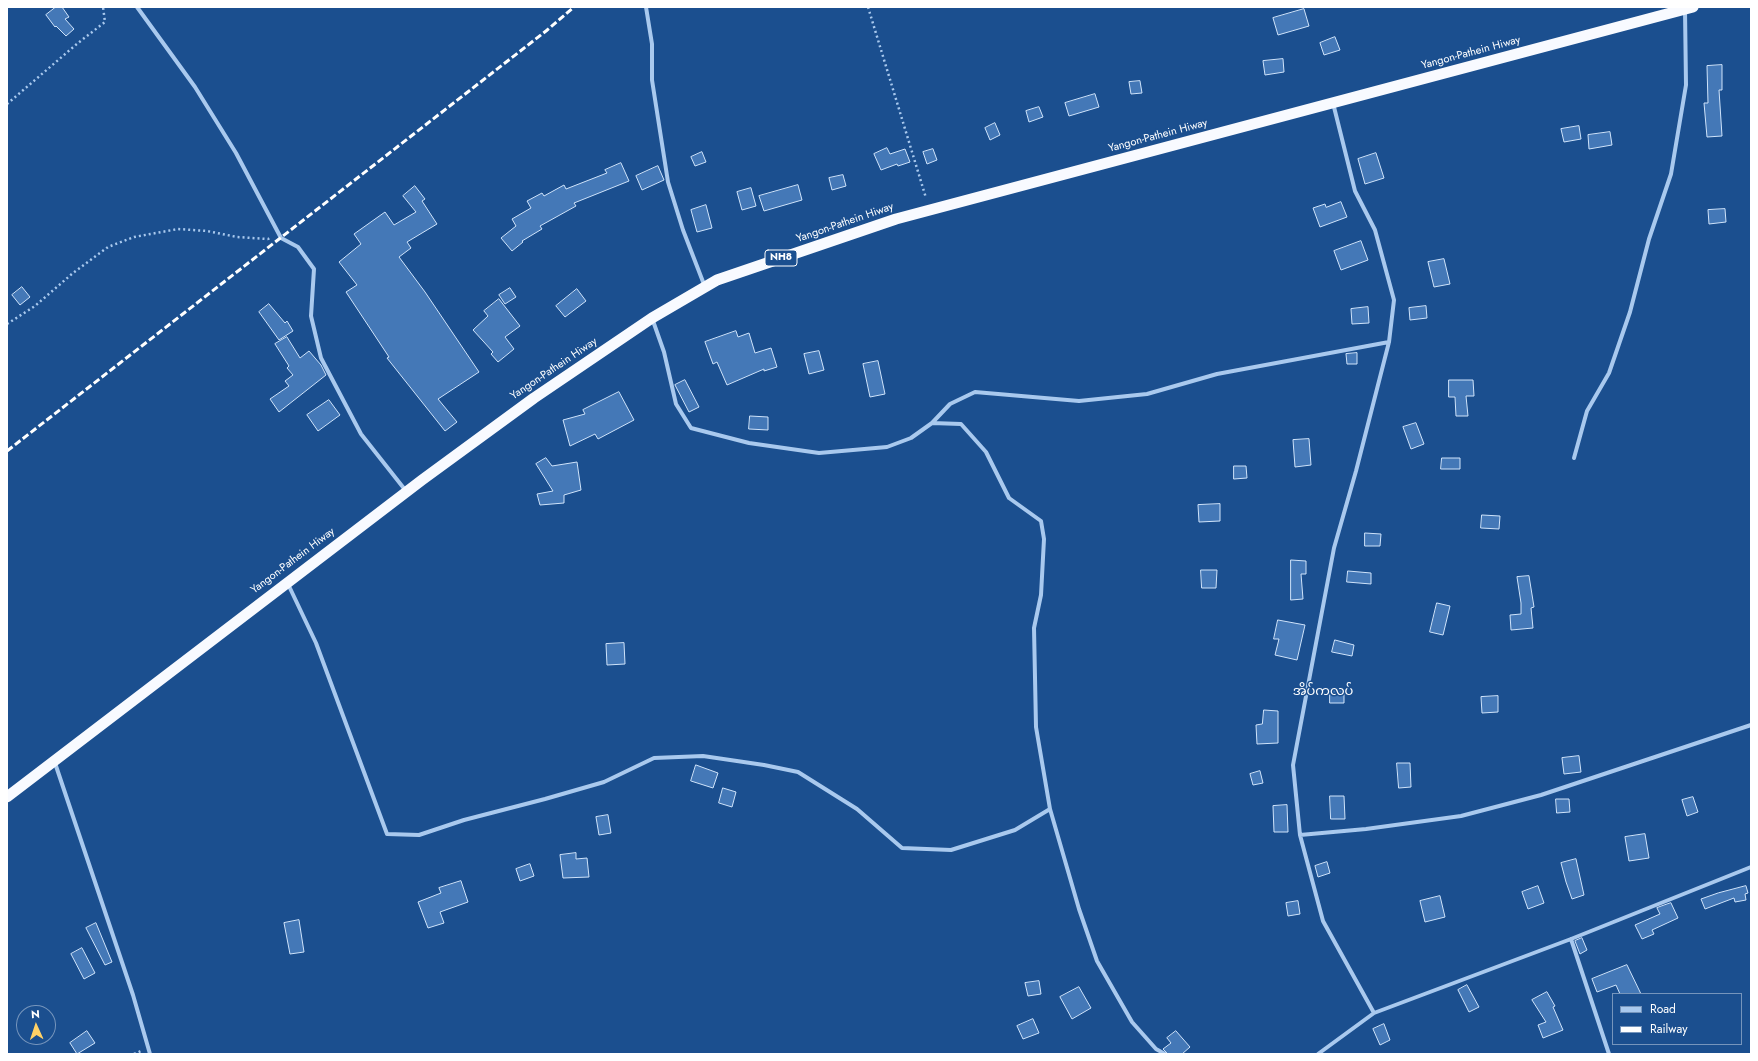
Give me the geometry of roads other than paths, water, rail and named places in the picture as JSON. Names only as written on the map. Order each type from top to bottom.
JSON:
[{"type":"highway","name":"Yangon-Pathein Hiway","points":[[7,796],[406,492],[534,398],[652,318],[717,280],[930,210],[1689,8]]},
{"type":"street","points":[[137,7],[203,100],[236,153],[280,238],[298,247],[314,270],[311,316],[321,358],[361,434],[406,492]]},
{"type":"street","points":[[646,7],[652,44],[652,80],[668,182],[683,230],[705,287]]},
{"type":"street","points":[[1574,458],[1587,411],[1609,373],[1630,312],[1650,239],[1671,174],[1686,85],[1689,8]]},
{"type":"street","points":[[1333,103],[1355,190],[1375,230],[1394,300],[1390,342],[1334,548],[1293,766],[1300,835],[1323,921],[1374,1013]]},
{"type":"street","points":[[652,318],[664,352],[676,404],[691,428],[749,443],[819,453],[887,447],[911,438],[932,423],[950,404],[975,392],[1079,401],[1146,394],[1217,374],[1390,342]]},
{"type":"street","points":[[932,423],[961,424],[986,452],[1009,498],[1041,521],[1044,539],[1041,595],[1034,628],[1036,727],[1050,809],[1097,962],[1132,1022],[1156,1049],[1165,1054]]},
{"type":"street","points":[[287,582],[316,643],[387,834],[419,835],[464,820],[604,782],[654,758],[704,756],[798,772],[857,809],[902,848],[951,850],[1015,830],[1050,809]]},
{"type":"street","points":[[1300,835],[1366,829],[1461,816],[1541,795],[1751,725]]},
{"type":"street","points":[[54,760],[132,995],[150,1054]]},
{"type":"street","points":[[1318,1054],[1374,1013],[1571,938],[1751,866]]},
{"type":"street","points":[[1571,938],[1609,1054]]},
{"type":"railway","points":[[7,451],[546,31],[574,7]]},
{"type":"district","name":"အိပ်ကလပ်","points":[[1323,692]]}]
